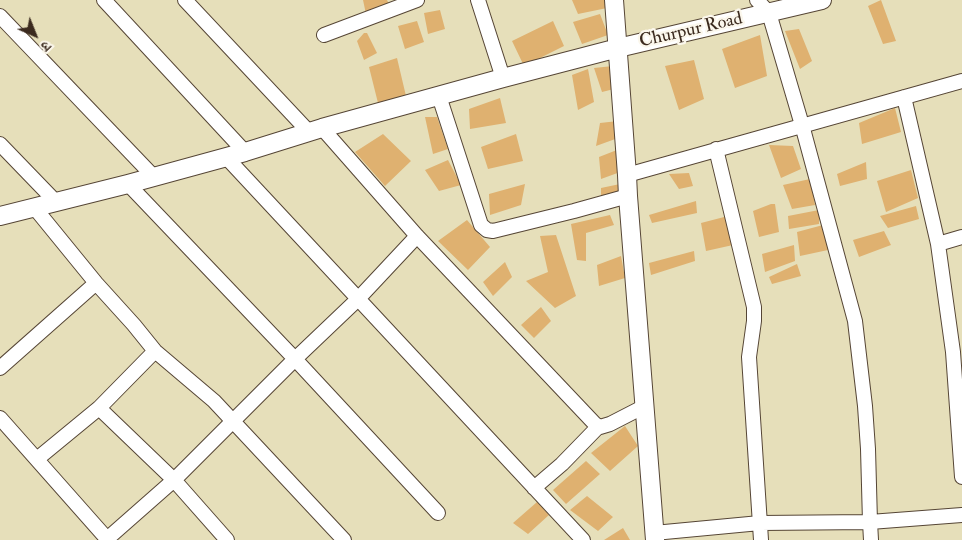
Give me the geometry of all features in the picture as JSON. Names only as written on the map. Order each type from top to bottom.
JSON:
[{"type":"street","points":[[104,0],[245,152]]},
{"type":"street","points":[[185,0],[316,130],[598,427]]},
{"type":"street","points":[[324,35],[417,0]]},
{"type":"street","points":[[478,0],[503,78]]},
{"type":"street","points":[[614,0],[655,536],[760,523],[870,522],[962,515]]},
{"type":"street","name":"Churpur Road","points":[[0,216],[154,177],[316,130],[763,7],[822,0]]},
{"type":"street","points":[[763,7],[802,125],[855,321],[868,448],[871,540]]},
{"type":"street","points":[[0,16],[154,177]]},
{"type":"street","points":[[627,175],[962,81]]},
{"type":"street","points":[[439,96],[481,224],[487,230],[493,231],[628,196]]},
{"type":"street","points":[[904,97],[938,244],[953,352],[962,477]]},
{"type":"street","points":[[0,144],[56,202]]},
{"type":"street","points":[[716,149],[754,307],[749,357],[761,540]]},
{"type":"street","points":[[226,157],[583,540]]},
{"type":"street","points":[[128,184],[296,359],[438,513]]},
{"type":"street","points":[[34,207],[155,351],[198,386],[344,540]]},
{"type":"street","points":[[0,418],[108,540],[234,422],[358,299],[416,236]]},
{"type":"street","points":[[938,244],[962,237]]},
{"type":"street","points":[[0,368],[96,283]]},
{"type":"street","points":[[37,459],[99,408],[155,351]]},
{"type":"street","points":[[534,488],[562,464],[598,427],[604,427],[645,406]]},
{"type":"street","points":[[99,408],[174,480],[227,540]]},
{"type":"building","points":[[363,0],[387,0],[391,8],[366,14]]},
{"type":"building","points":[[572,0],[607,0],[607,8],[578,14]]},
{"type":"building","points":[[881,0],[896,41],[883,44],[868,6]]},
{"type":"building","points":[[440,10],[445,29],[428,34],[424,13]]},
{"type":"building","points":[[600,14],[608,35],[582,44],[573,22]]},
{"type":"building","points":[[417,21],[424,42],[405,49],[398,26]]},
{"type":"building","points":[[553,21],[564,46],[524,66],[512,41]]},
{"type":"building","points":[[799,29],[812,61],[800,69],[785,31]]},
{"type":"building","points":[[364,33],[367,33],[377,53],[364,60],[357,41]]},
{"type":"building","points":[[760,35],[767,76],[735,88],[722,49]]},
{"type":"building","points":[[397,58],[406,96],[378,103],[369,67]]},
{"type":"building","points":[[694,60],[704,99],[679,110],[665,66]]},
{"type":"building","points":[[613,66],[614,89],[602,92],[594,68]]},
{"type":"building","points":[[588,69],[594,102],[578,110],[572,75]]},
{"type":"building","points":[[500,98],[506,123],[470,129],[469,109]]},
{"type":"building","points":[[895,108],[901,132],[862,144],[859,123]]},
{"type":"building","points":[[425,117],[437,117],[448,149],[433,154]]},
{"type":"building","points":[[618,121],[618,138],[596,146],[600,123]]},
{"type":"building","points":[[383,134],[411,161],[385,186],[355,152]]},
{"type":"building","points":[[516,134],[523,161],[488,169],[481,147]]},
{"type":"building","points":[[769,145],[793,146],[801,169],[781,178]]},
{"type":"building","points":[[622,148],[623,171],[601,179],[599,157]]},
{"type":"building","points":[[448,160],[461,185],[439,191],[425,170]]},
{"type":"building","points":[[866,162],[867,179],[840,186],[837,174]]},
{"type":"building","points":[[911,170],[918,198],[886,212],[877,181]]},
{"type":"building","points":[[689,173],[693,186],[679,189],[669,174]]},
{"type":"building","points":[[810,179],[815,205],[792,209],[783,185]]},
{"type":"building","points":[[525,184],[521,205],[490,215],[489,194]]},
{"type":"building","points":[[620,184],[623,194],[601,200],[601,188]]},
{"type":"building","points":[[696,201],[697,213],[652,223],[649,215]]},
{"type":"building","points":[[775,204],[779,232],[759,237],[753,211]]},
{"type":"building","points":[[916,206],[919,219],[888,228],[880,216]]},
{"type":"building","points":[[819,210],[819,224],[789,229],[788,216]]},
{"type":"building","points":[[610,215],[614,225],[586,233],[586,261],[577,260],[571,224]]},
{"type":"building","points":[[728,216],[733,245],[706,251],[701,223]]},
{"type":"building","points":[[467,220],[490,247],[468,270],[438,241]]},
{"type":"building","points":[[823,225],[828,250],[800,256],[797,232]]},
{"type":"building","points":[[884,231],[891,245],[859,257],[853,240]]},
{"type":"building","points":[[556,235],[576,296],[555,308],[526,281],[548,272],[540,236]]},
{"type":"building","points":[[794,245],[795,261],[765,272],[762,254]]},
{"type":"building","points":[[694,251],[695,261],[651,275],[649,263]]},
{"type":"building","points":[[621,256],[625,278],[599,286],[597,265]]},
{"type":"building","points":[[505,262],[512,277],[493,296],[483,282]]},
{"type":"building","points":[[797,264],[801,276],[772,284],[769,277]]},
{"type":"building","points":[[541,307],[551,321],[534,338],[521,325]]},
{"type":"building","points":[[625,426],[638,446],[610,471],[591,453]]},
{"type":"building","points":[[586,461],[600,474],[566,504],[553,490]]},
{"type":"building","points":[[587,496],[613,517],[598,531],[570,510]]},
{"type":"building","points":[[537,502],[549,515],[528,534],[513,523]]},
{"type":"building","points":[[623,528],[630,540],[604,540]]}]
